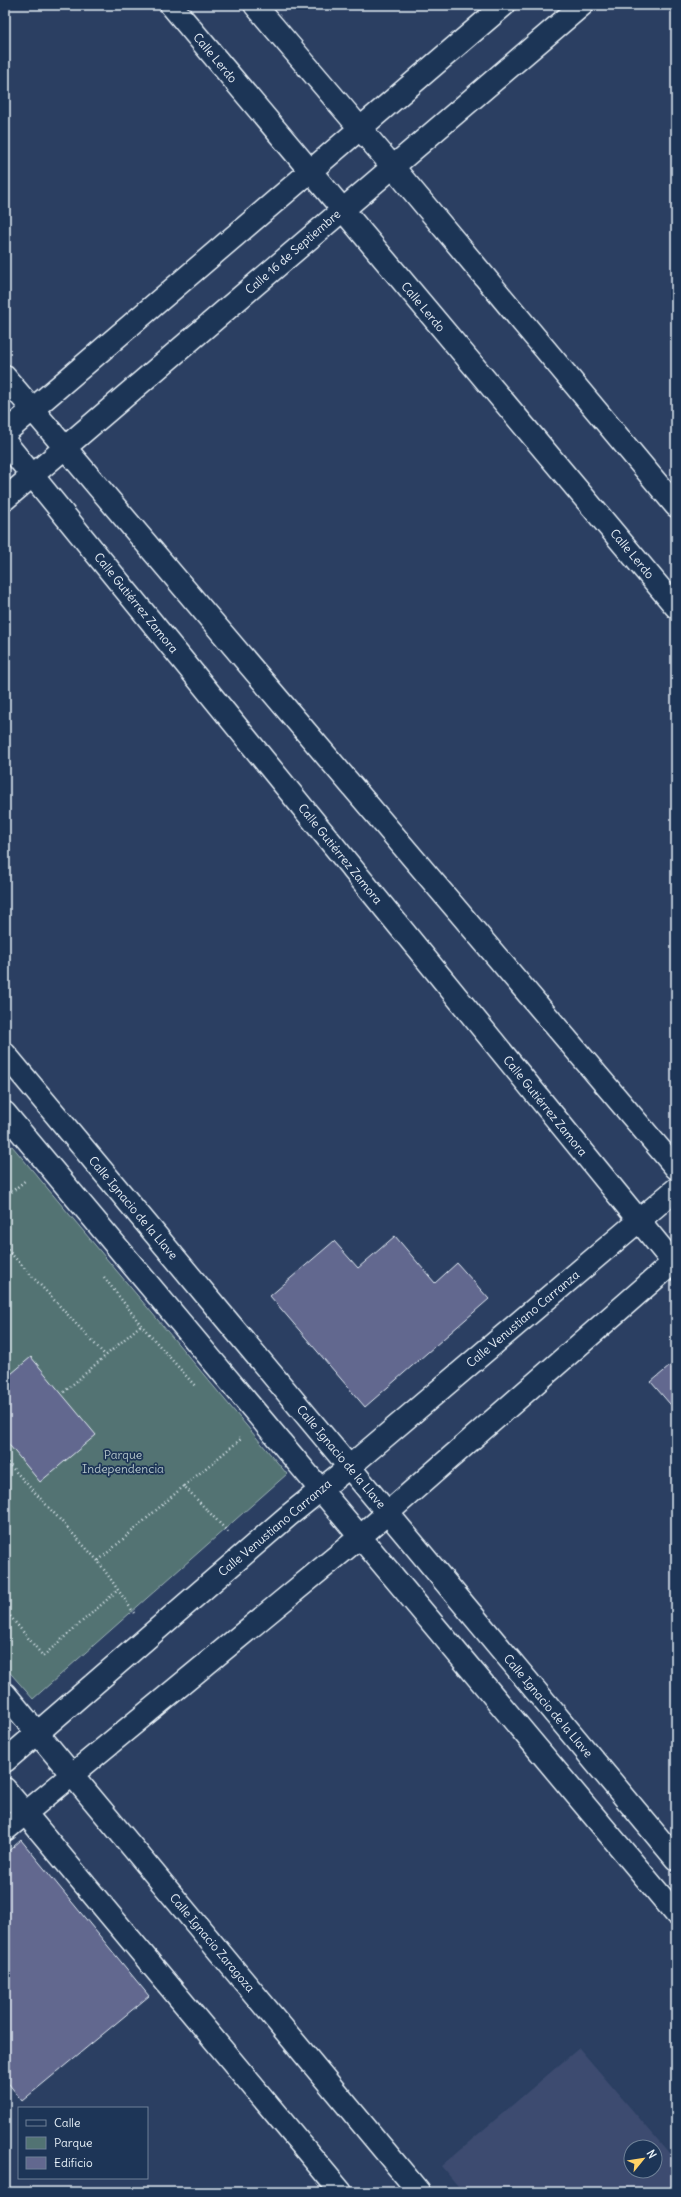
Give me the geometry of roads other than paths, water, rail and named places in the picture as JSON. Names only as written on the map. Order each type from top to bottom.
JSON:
[{"type":"street","name":"Calle Lerdo","points":[[171,5],[676,607]]},
{"type":"street","points":[[255,5],[393,166],[676,506]]},
{"type":"street","points":[[5,433],[504,5]]},
{"type":"street","name":"Calle 16 de Septiembre","points":[[5,499],[582,5]]},
{"type":"street","points":[[5,377],[676,1168]]},
{"type":"street","name":"Calle Gutiérrez Zamora","points":[[5,442],[638,1221],[675,1263]]},
{"type":"street","name":"Calle Ignacio de la Llave","points":[[5,1054],[676,1859]]},
{"type":"street","points":[[5,1113],[676,1914]]},
{"type":"street","name":"Calle Venustiano Carranza","points":[[5,1761],[246,1552],[349,1467],[676,1189]]},
{"type":"street","points":[[5,1830],[360,1537],[675,1263]]},
{"type":"street","name":"Calle Ignacio Zaragoza","points":[[5,1694],[419,2192]]},
{"type":"street","points":[[5,1790],[341,2192]]},
{"type":"park label","name":"Parque Independencia","points":[[123,1462]]}]
